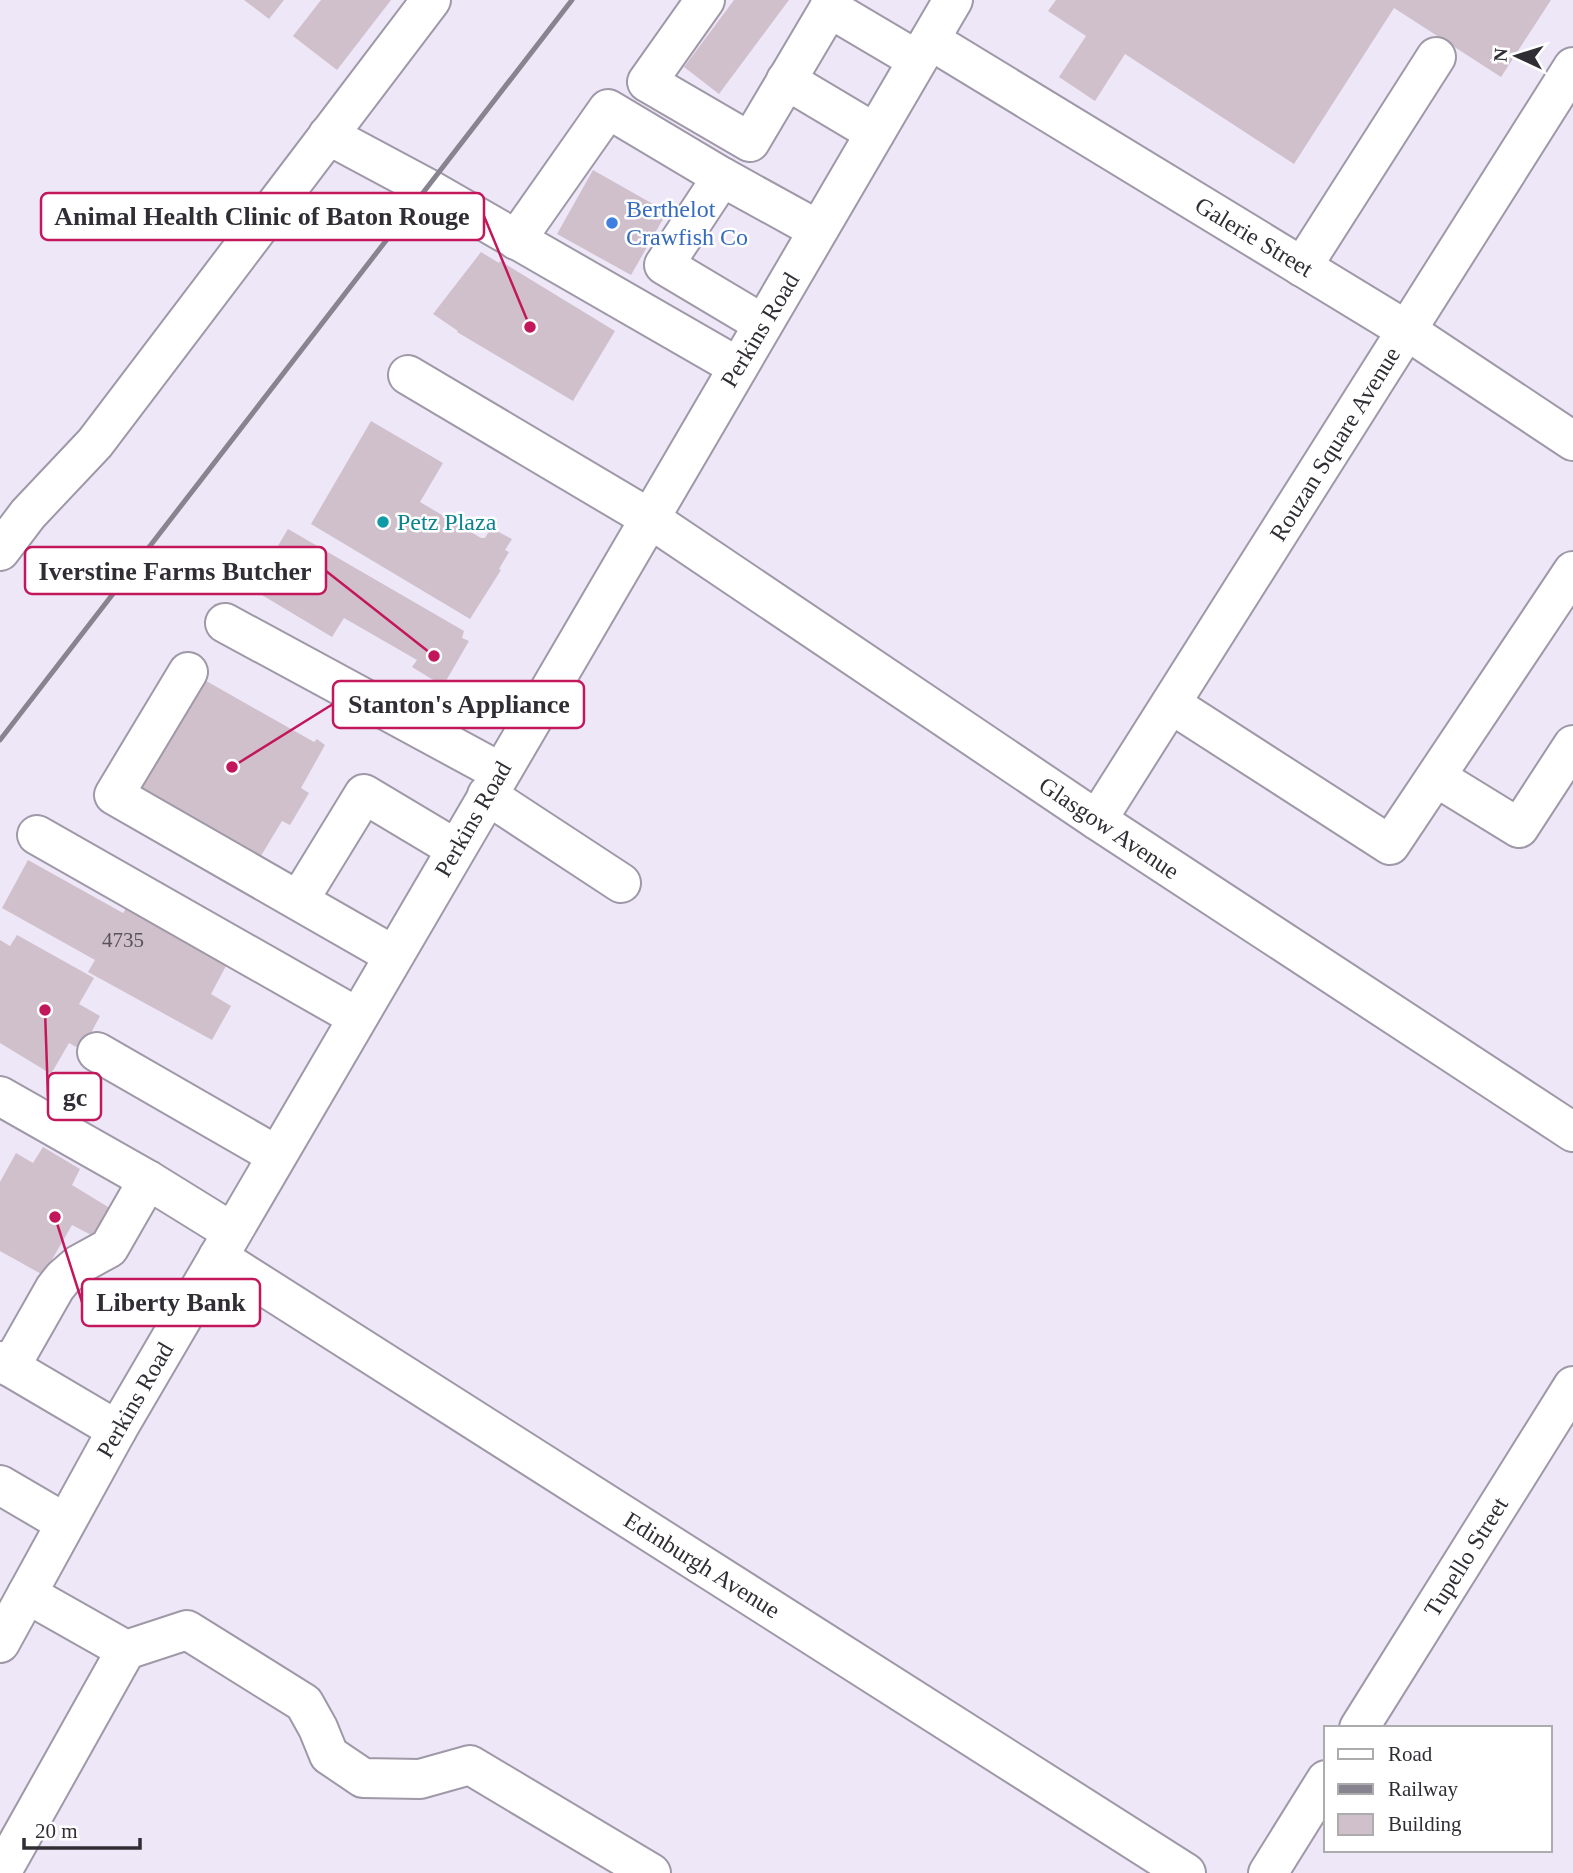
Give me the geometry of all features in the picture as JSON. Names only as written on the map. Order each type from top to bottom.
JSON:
[{"type":"street","points":[[0,551],[28,514],[95,443],[432,0]]},
{"type":"street","points":[[705,0],[647,82],[750,142],[832,4]]},
{"type":"street","name":"Perkins Road","points":[[0,1643],[117,1430],[953,0]]},
{"type":"street","name":"Galerie Street","points":[[832,4],[924,50],[1302,267],[1406,330],[1573,441]]},
{"type":"street","points":[[1302,267],[1436,57]]},
{"type":"street","name":"Rouzan Square Avenue","points":[[1097,820],[1573,67]]},
{"type":"street","points":[[786,80],[875,132]]},
{"type":"street","points":[[516,240],[608,109],[818,230]]},
{"type":"street","points":[[328,135],[738,367]]},
{"type":"street","points":[[722,177],[664,265],[763,324]]},
{"type":"street","name":"Glasgow Avenue","points":[[408,375],[649,518],[1097,820],[1573,1132]]},
{"type":"street","points":[[1171,704],[1390,845],[1573,571]]},
{"type":"street","points":[[225,623],[494,783],[621,883]]},
{"type":"street","points":[[188,672],[114,795],[393,955]]},
{"type":"street","points":[[1437,777],[1519,828],[1573,745]]},
{"type":"street","points":[[299,900],[364,794],[456,849]]},
{"type":"street","points":[[37,835],[357,1017]]},
{"type":"street","points":[[97,1052],[276,1156]]},
{"type":"street","name":"Edinburgh Avenue","points":[[0,1096],[148,1180],[225,1245],[1186,1873]]},
{"type":"street","points":[[117,1430],[5,1364],[63,1278],[78,1265],[109,1248],[148,1180]]},
{"type":"street","name":"Tupello Street","points":[[1360,1726],[1573,1386]]},
{"type":"street","points":[[0,1485],[65,1523]]},
{"type":"street","points":[[27,1594],[126,1650]]},
{"type":"street","points":[[1,1873],[126,1650],[187,1630],[304,1703],[329,1755],[363,1778],[420,1779],[470,1765],[651,1873]]},
{"type":"street","points":[[1268,1873],[1324,1783]]},
{"type":"building","points":[[244,0],[284,0],[269,19]]},
{"type":"building","points":[[321,0],[391,0],[337,70],[293,36]]},
{"type":"building","points":[[734,0],[789,0],[719,94],[684,67]]},
{"type":"building","points":[[1056,0],[1551,0],[1501,77],[1394,8],[1294,164],[1125,54],[1095,101],[1059,77],[1086,36],[1048,11]]},
{"type":"building","name":"Berthelot Crawfish Co","points":[[593,170],[667,212],[631,275],[557,234]]},
{"type":"building","points":[[481,252],[615,331],[573,401],[457,332],[433,314]]},
{"type":"building","name":"Petz Plaza","points":[[371,421],[443,463],[420,502],[481,538],[485,538],[491,528],[512,539],[505,550],[509,552],[499,569],[501,570],[470,619],[311,524]]},
{"type":"building","points":[[288,529],[464,631],[462,638],[469,641],[443,686],[412,667],[417,660],[344,618],[332,637],[252,589]]},
{"type":"building","points":[[201,678],[314,742],[317,739],[325,745],[301,788],[309,793],[290,825],[282,821],[256,864],[136,791]]},
{"type":"building","points":[[28,860],[123,913],[127,907],[227,964],[211,994],[231,1006],[212,1040],[88,972],[95,960],[2,908]]},
{"type":"building","points":[[17,935],[94,978],[79,1004],[100,1016],[82,1050],[69,1043],[51,1074],[0,1043],[0,940],[10,946]]},
{"type":"building","points":[[43,1147],[80,1169],[72,1185],[113,1210],[97,1238],[72,1225],[43,1275],[0,1251],[0,1182],[16,1153],[33,1163]]},
{"type":"railway","points":[[0,740],[572,0]]},
{"type":"place","name":"Berthelot Crawfish Co","points":[[612,223]]},
{"type":"place","name":"Animal Health Clinic of Baton Rouge","points":[[530,327]]},
{"type":"place","name":"Petz Plaza","points":[[383,522]]},
{"type":"place","name":"Iverstine Farms Butcher","points":[[434,656]]},
{"type":"place","name":"Stanton's Appliance","points":[[232,767]]},
{"type":"place","name":"gc","points":[[45,1010]]},
{"type":"place","name":"Liberty Bank","points":[[55,1217]]}]
